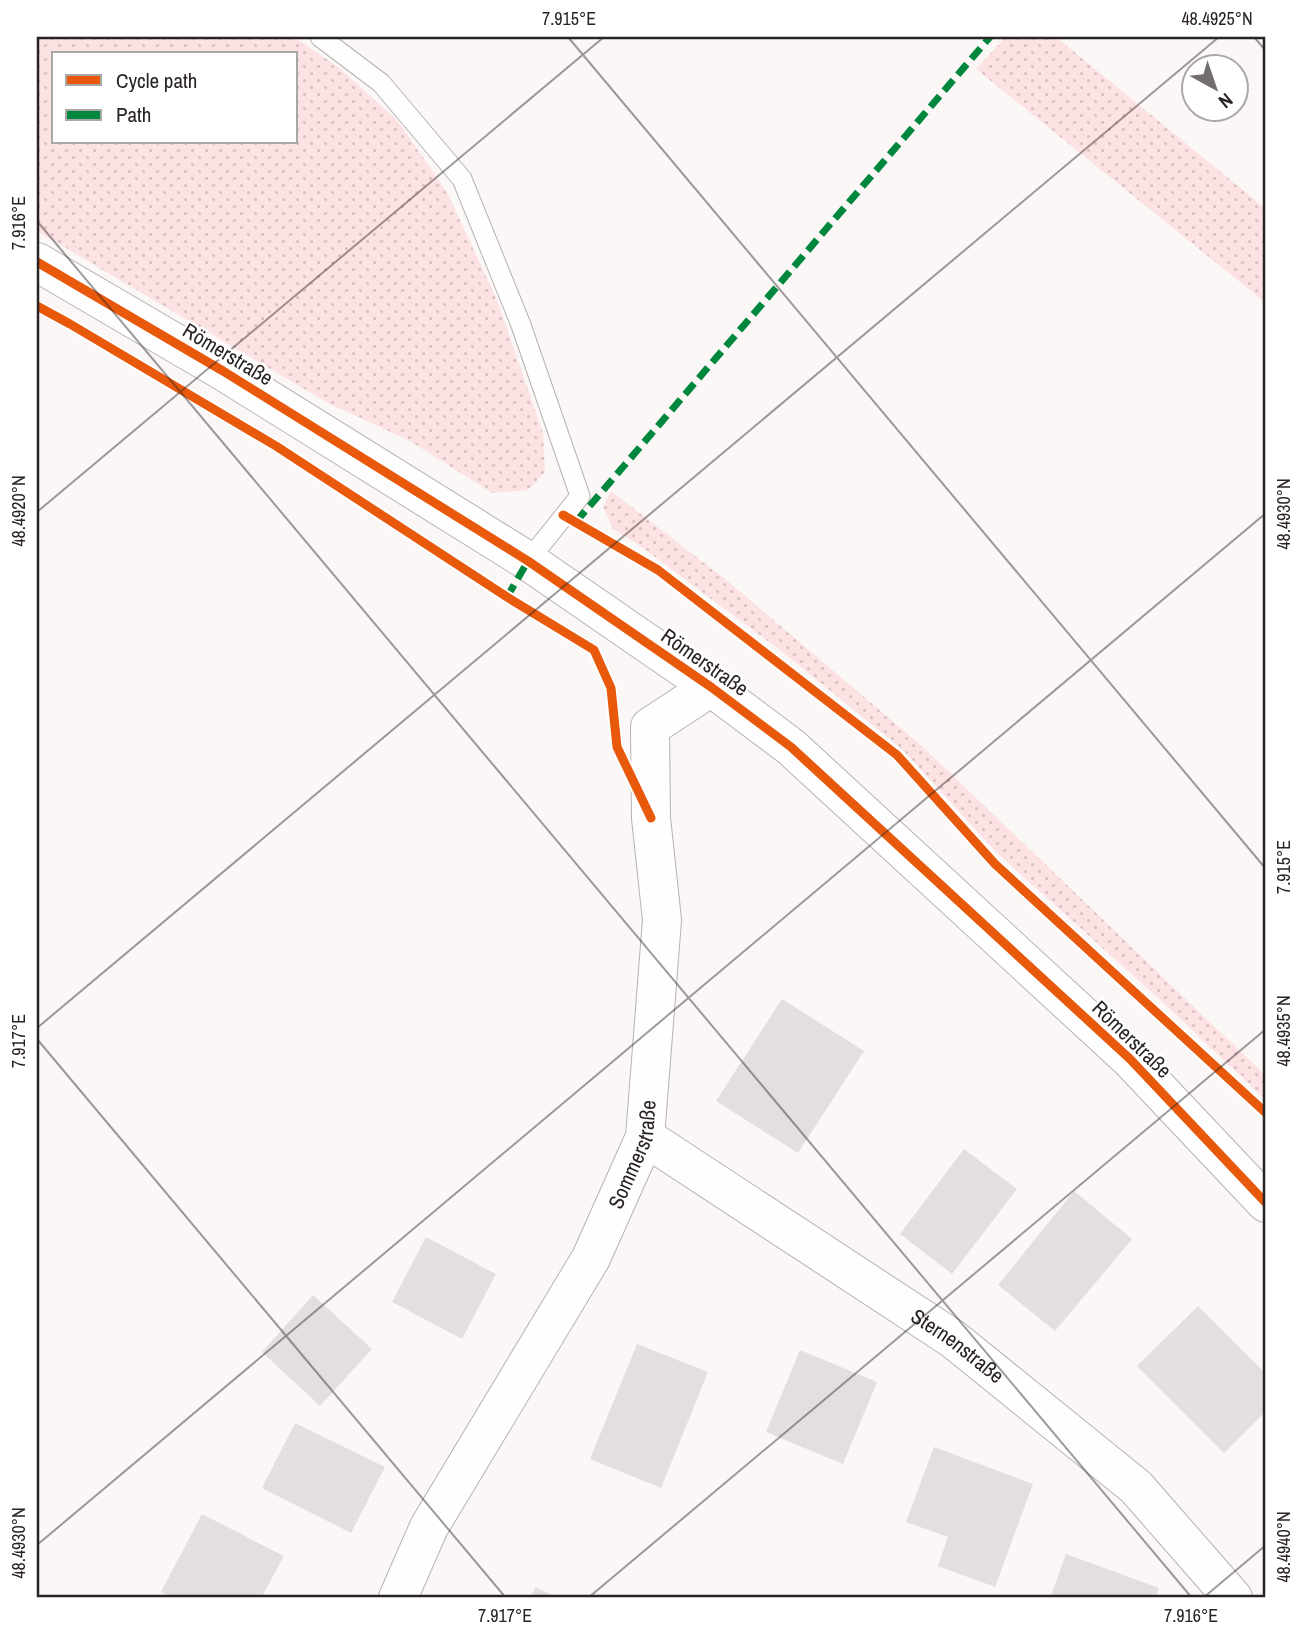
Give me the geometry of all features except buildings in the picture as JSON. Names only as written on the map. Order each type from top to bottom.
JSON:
[{"type":"street","name":"Römerstraße","points":[[37,262],[223,371],[528,561],[711,687],[791,747],[1130,1059],[1266,1203]]},
{"type":"street","name":"Sommerstraße","points":[[398,1598],[429,1527],[591,1258],[645,1137],[662,920],[651,818],[650,727],[711,687]]},
{"type":"street","name":"Sternenstraße","points":[[645,1137],[953,1339],[1136,1487],[1233,1598]]},
{"type":"lane","points":[[320,37],[381,83],[462,179],[521,325],[580,496],[528,561]]},
{"type":"shaded area","points":[[37,37],[294,37],[338,67],[397,120],[447,192],[497,300],[543,433],[545,472],[528,490],[492,493],[410,441],[328,403],[37,231]]},
{"type":"shaded area","points":[[1006,37],[1056,37],[1266,209],[1266,303],[976,69]]},
{"type":"shaded area","points":[[611,491],[730,583],[923,747],[1266,1076],[1266,1100],[996,852],[903,750],[785,654],[639,545],[613,529],[603,507]]},
{"type":"marked path","points":[[576,522],[990,37]]},
{"type":"marked path","points":[[507,597],[528,561]]},
{"type":"cycle path","points":[[37,262],[223,371],[528,561],[711,687],[791,747],[1130,1059],[1266,1203]]},
{"type":"cycle path","points":[[37,306],[276,446],[507,597],[594,650],[611,688],[617,747],[651,818]]},
{"type":"cycle path","points":[[563,515],[658,570],[897,755],[995,864],[1266,1113]]}]
